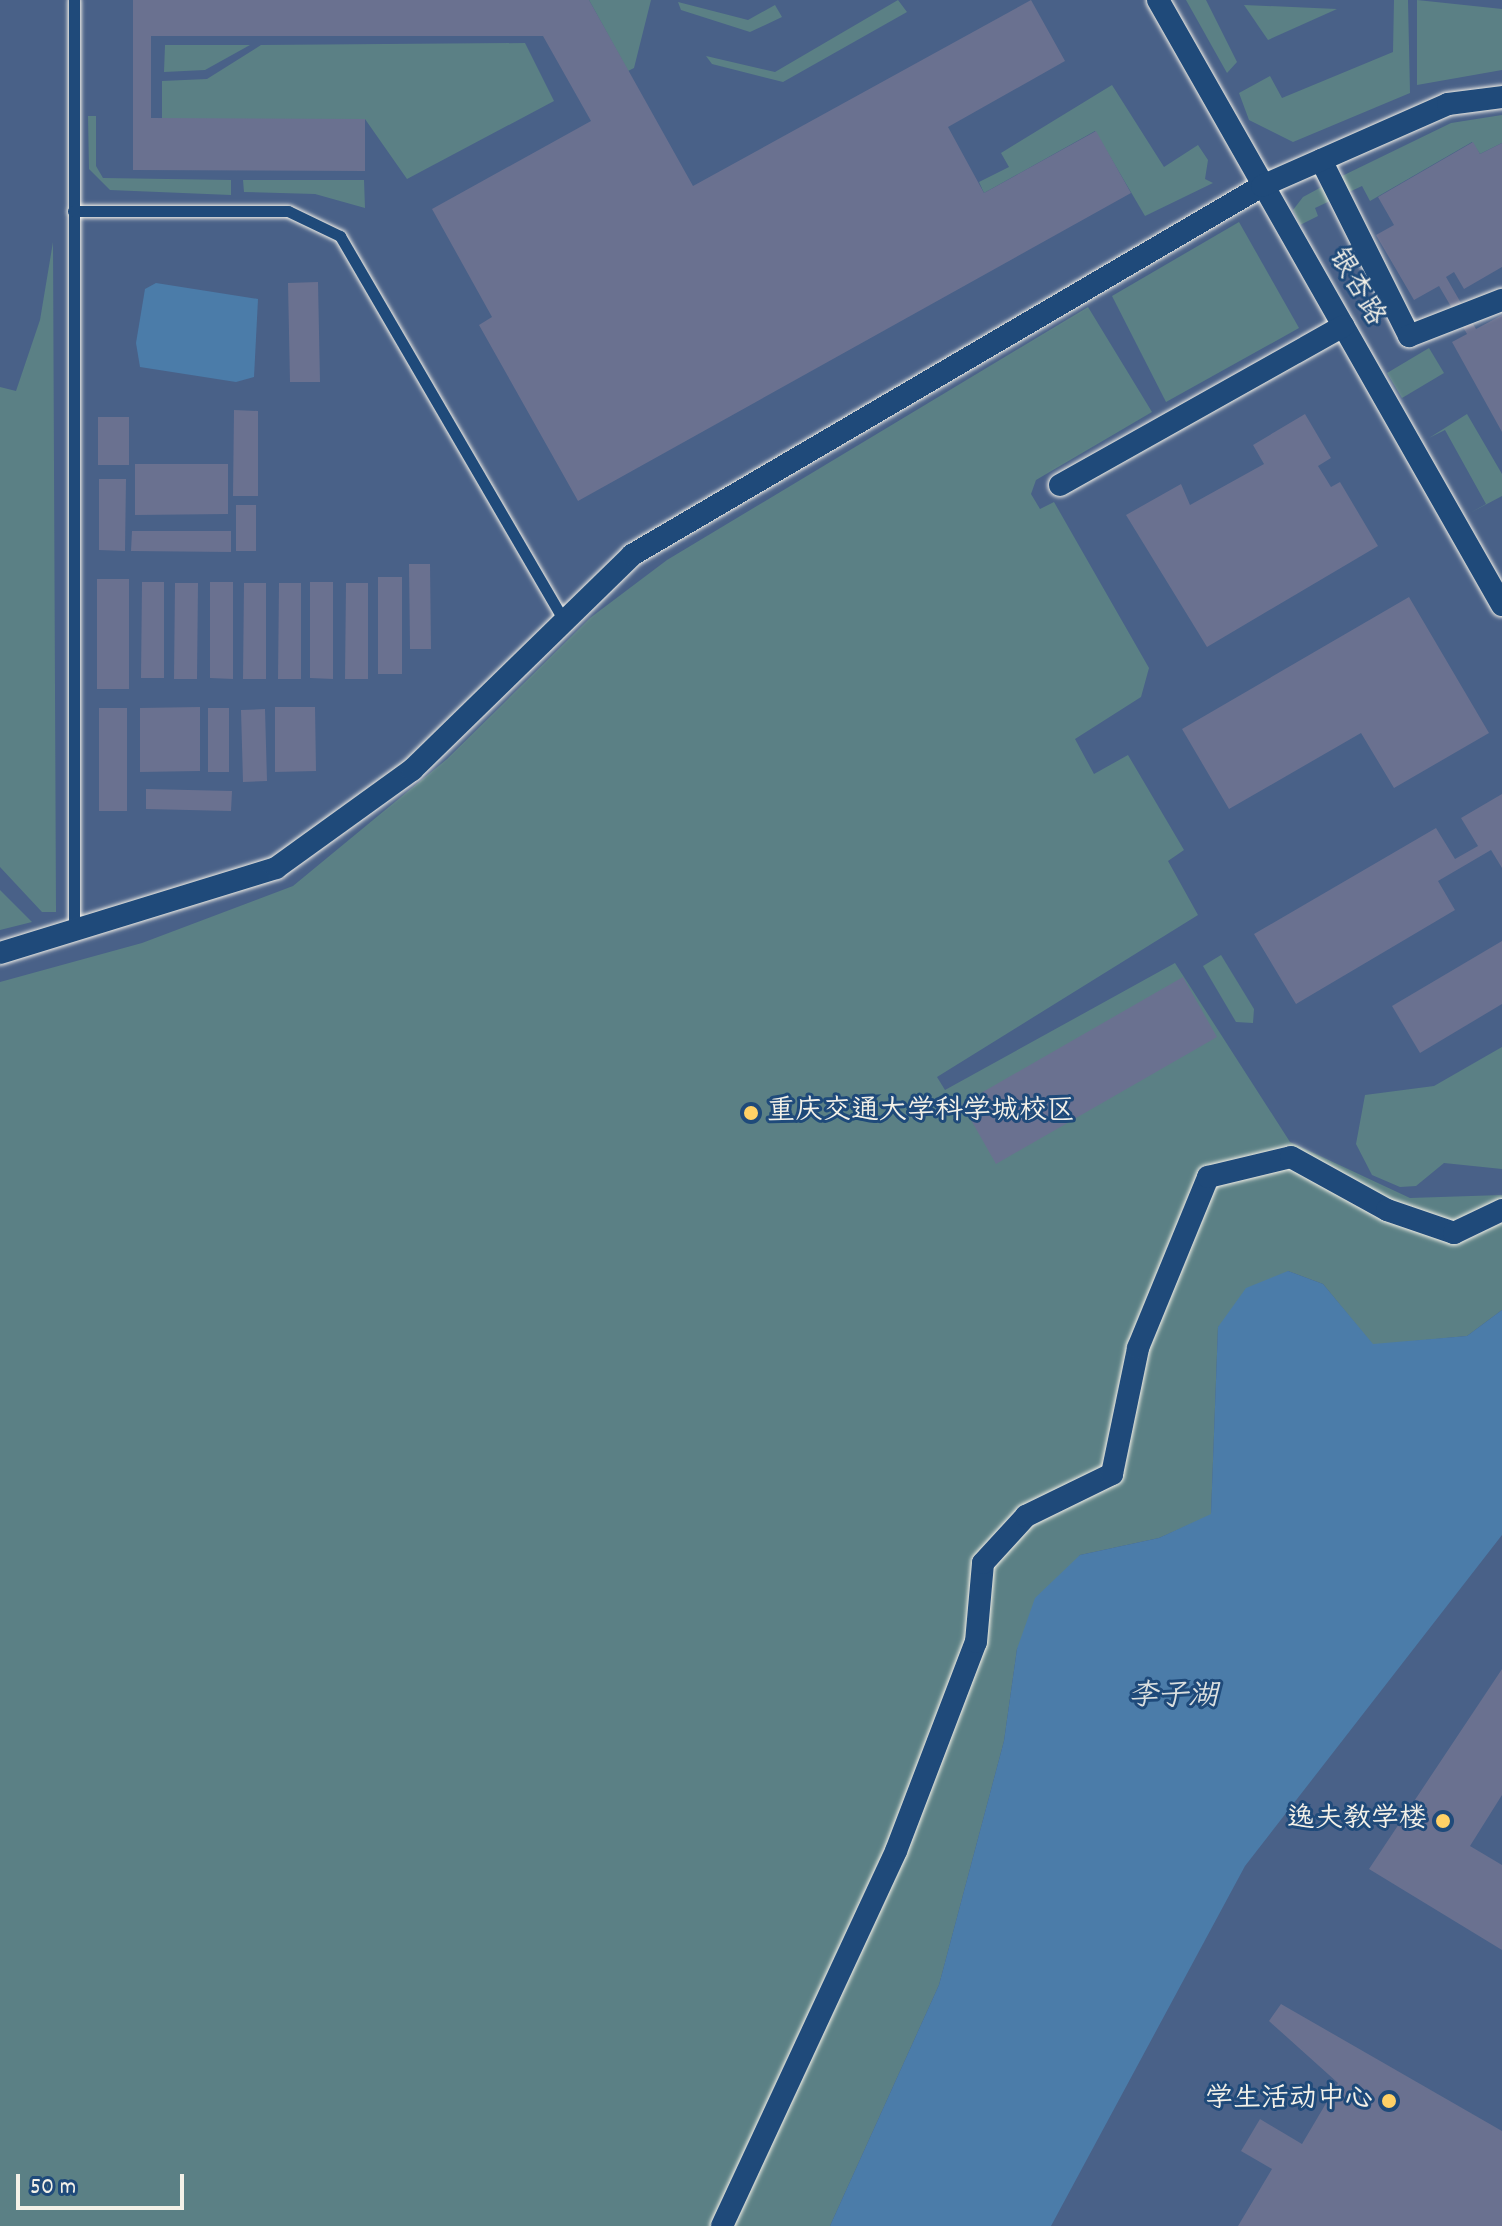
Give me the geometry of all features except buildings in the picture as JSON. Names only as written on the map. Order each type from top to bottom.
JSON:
[{"type":"street","name":"银杏路","points":[[1158,0],[1502,605]]},
{"type":"street","points":[[0,953],[74,934],[276,868],[412,770],[632,555],[1262,186],[1448,104],[1502,97]]},
{"type":"street","points":[[1321,160],[1409,336],[1502,300]]},
{"type":"street","points":[[1060,485],[1343,326]]},
{"type":"street","points":[[722,2226],[896,1851],[976,1642],[983,1563],[1026,1516],[1112,1474],[1138,1348],[1208,1177],[1291,1157],[1387,1210],[1454,1233],[1502,1210]]},
{"type":"lane","points":[[74,0],[74,934]]},
{"type":"lane","points":[[73,211],[288,211],[340,236],[564,621]]},
{"type":"shaded area","name":"重庆交通大学科学城校区","points":[[0,0],[1502,0],[1502,2226],[0,2226]]},
{"type":"green space","points":[[589,0],[651,0],[634,68],[628,71]]},
{"type":"green space","points":[[898,0],[907,12],[783,82],[712,64],[706,56],[775,72]]},
{"type":"green space","points":[[1186,0],[1206,0],[1237,62],[1227,73]]},
{"type":"green space","points":[[1394,0],[1408,0],[1410,93],[1293,142],[1249,120],[1239,93],[1270,76],[1282,98],[1393,52]]},
{"type":"green space","points":[[1417,0],[1502,9],[1502,70],[1417,85]]},
{"type":"green space","points":[[678,2],[748,20],[775,5],[782,17],[750,32],[681,10]]},
{"type":"green space","points":[[1244,5],[1337,9],[1268,40]]},
{"type":"green space","points":[[525,43],[554,101],[407,179],[365,119],[162,119],[162,81],[207,79],[261,45]]},
{"type":"green space","points":[[165,45],[250,45],[205,70],[164,72]]},
{"type":"green space","points":[[1112,85],[1164,167],[1198,145],[1208,160],[1205,179],[1213,183],[1145,216],[1095,131],[984,193],[979,182],[1009,167],[1001,153]]},
{"type":"green space","points":[[1502,115],[1502,143],[1480,154],[1472,142],[1370,201],[1362,186],[1315,208],[1318,216],[1300,225],[1293,210],[1303,197],[1451,123]]},
{"type":"green space","points":[[88,116],[96,116],[96,166],[103,178],[231,180],[231,195],[110,190],[89,169]]},
{"type":"green space","points":[[243,180],[364,180],[365,208],[315,194],[244,192]]},
{"type":"green space","points":[[1239,222],[1299,328],[1166,402],[1112,296]]},
{"type":"green space","points":[[53,242],[56,912],[42,912],[0,867],[0,387],[16,391],[40,320]]},
{"type":"green space","points":[[1088,307],[1152,412],[1036,480],[1031,494],[1040,509],[1054,502],[1149,668],[1141,697],[1075,739],[1094,774],[1128,755],[1184,850],[1168,861],[1198,915],[937,1077],[945,1090],[1175,963],[1290,1142],[1410,1198],[1502,1195],[1502,1310],[1467,1336],[1373,1345],[1323,1284],[1288,1271],[1218,1327],[1211,1515],[1159,1538],[1080,1555],[1017,1649],[1004,1741],[939,1985],[830,2226],[0,2226],[0,982],[142,943],[293,886],[447,759],[590,618],[667,560]]},
{"type":"green space","points":[[1429,348],[1444,373],[1402,398],[1387,373]]},
{"type":"green space","points":[[1467,414],[1502,474],[1502,496],[1470,513],[1486,504],[1445,430],[1429,438]]},
{"type":"green space","points":[[0,890],[32,922],[0,930]]},
{"type":"green space","points":[[1221,955],[1254,1009],[1253,1023],[1236,1022],[1203,966]]},
{"type":"green space","points":[[1502,1047],[1502,1169],[1444,1163],[1416,1186],[1400,1187],[1372,1175],[1356,1144],[1365,1095],[1434,1086]]},
{"type":"water","points":[[156,283],[258,299],[254,377],[236,382],[140,367],[136,343],[145,289]]},
{"type":"water","name":"李子湖","points":[[1288,1271],[1323,1284],[1373,1344],[1467,1336],[1502,1310],[1502,1535],[1245,1866],[1051,2226],[830,2226],[939,1985],[1004,1741],[1017,1649],[1035,1598],[1080,1555],[1159,1538],[1211,1514],[1218,1327],[1246,1288]]},
{"type":"place","name":"重庆交通大学科学城校区","points":[[751,1113]]},
{"type":"place","name":"逸夫教学楼","points":[[1443,1821]]},
{"type":"place","name":"学生活动中心","points":[[1389,2101]]}]
